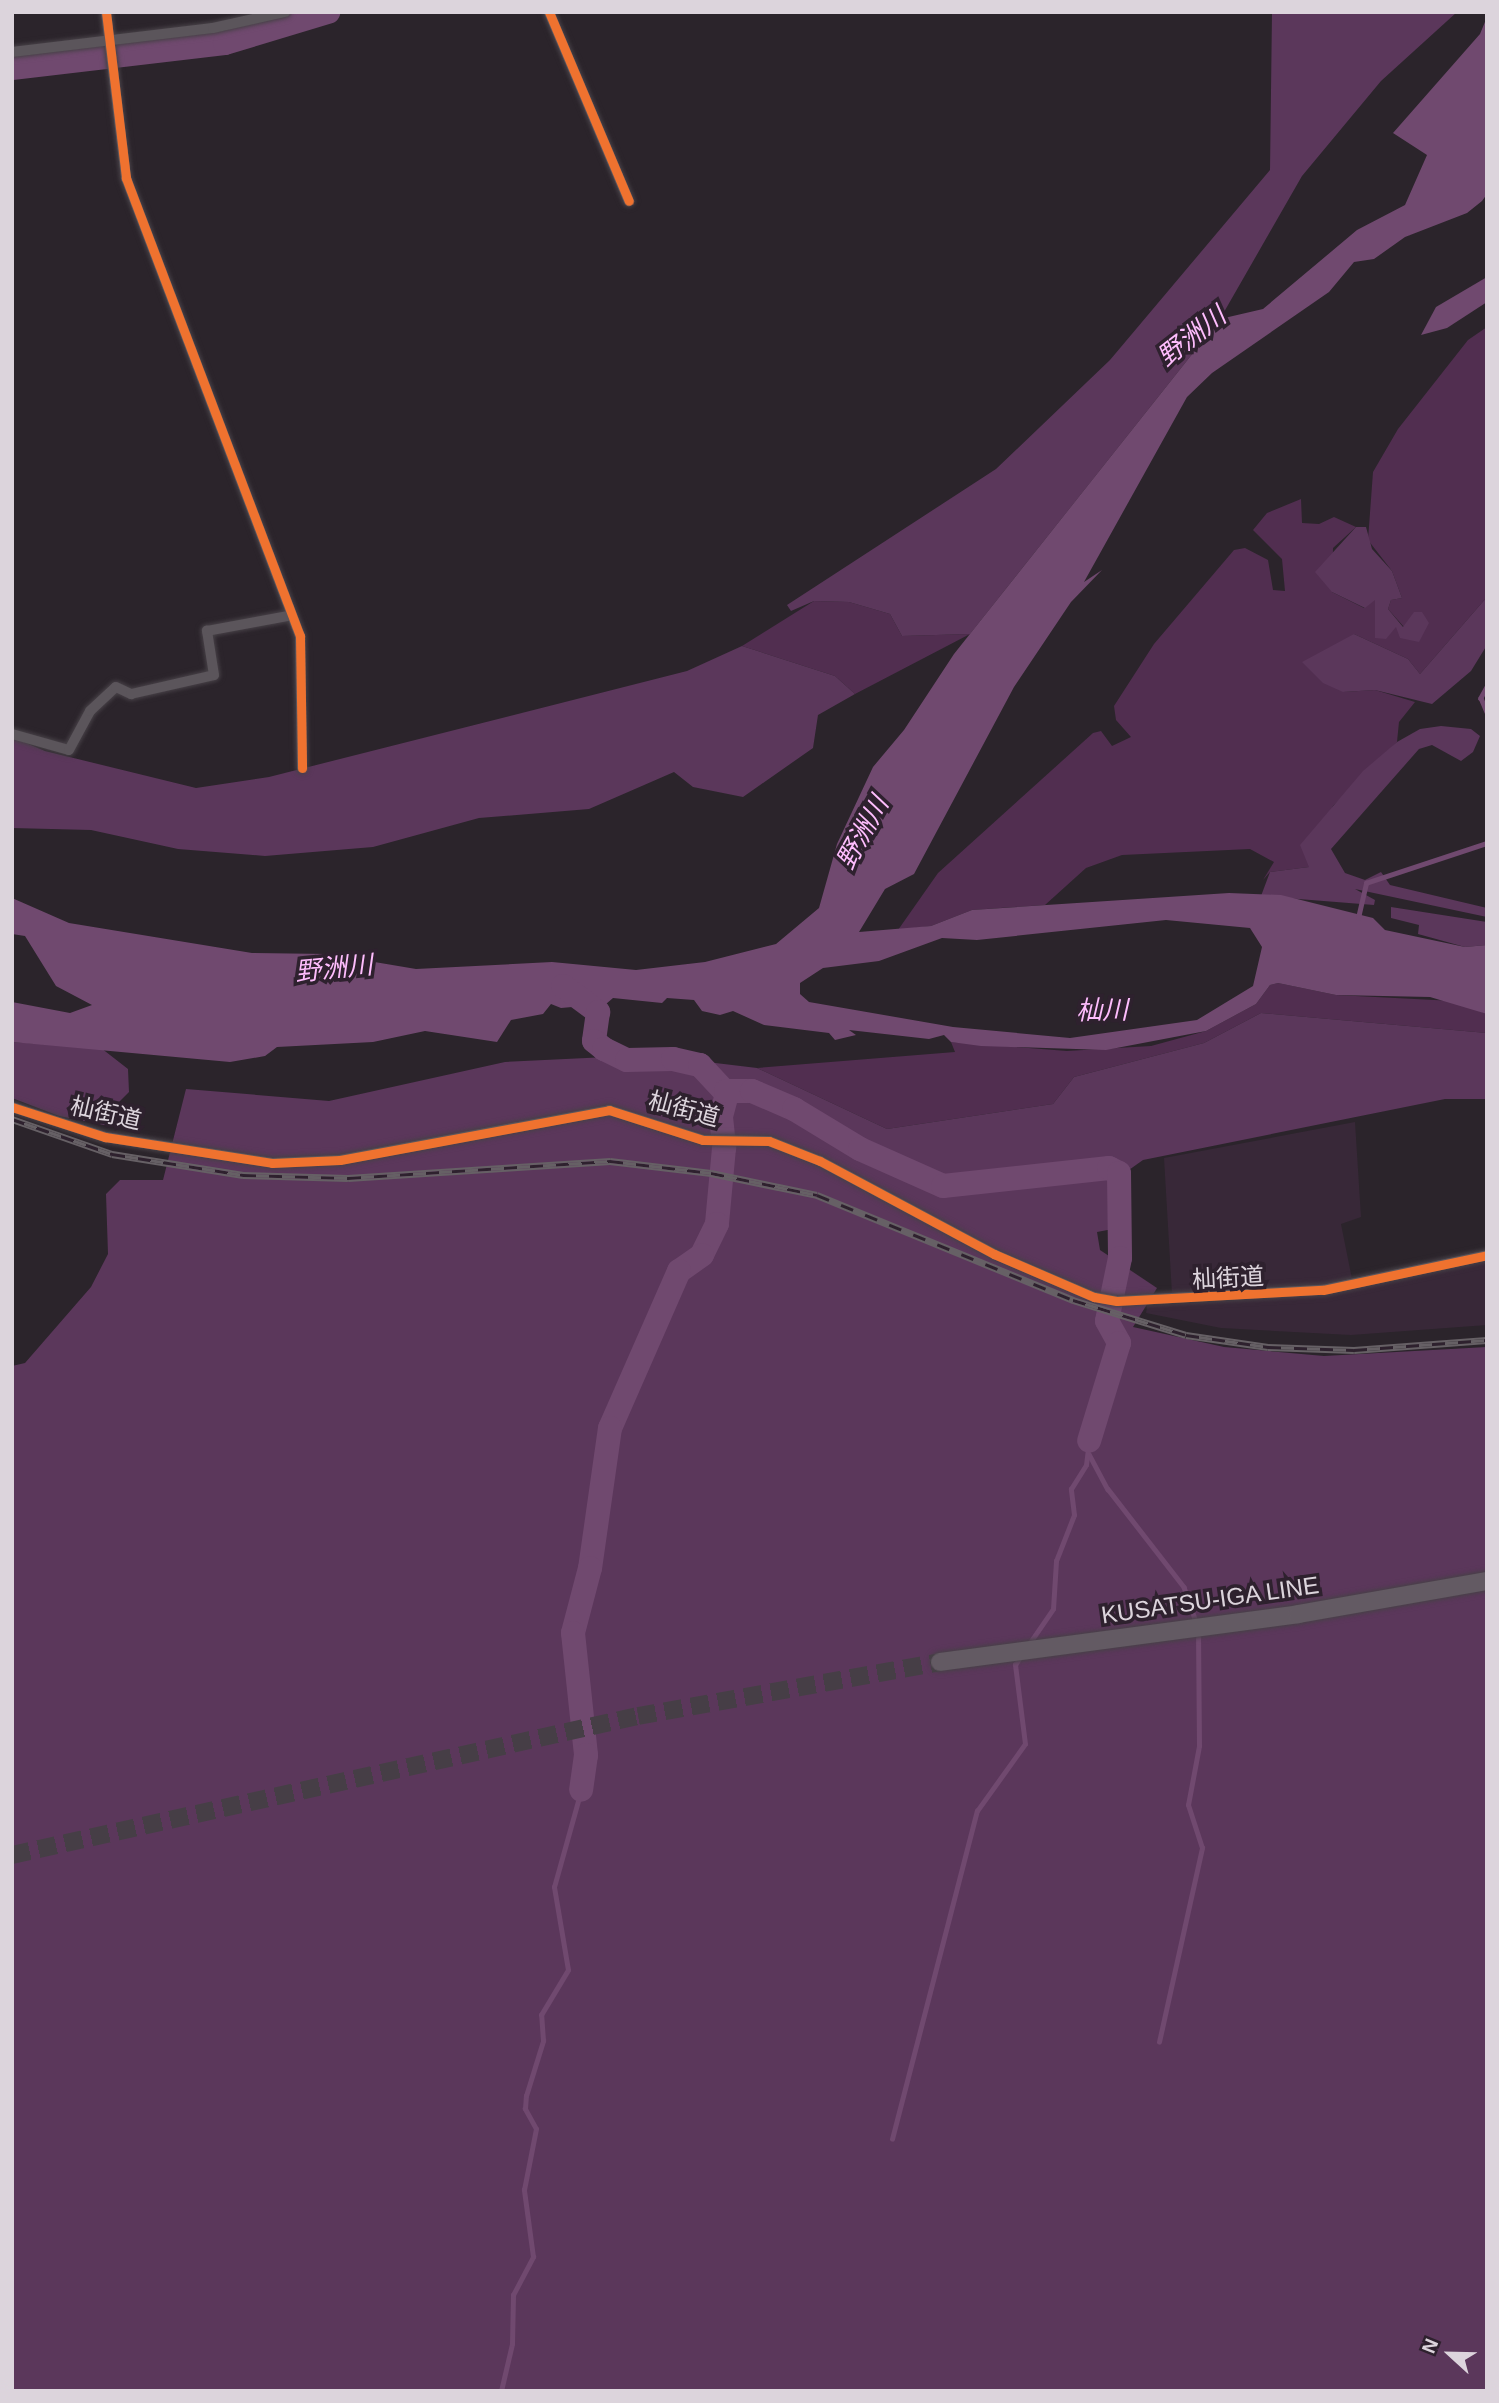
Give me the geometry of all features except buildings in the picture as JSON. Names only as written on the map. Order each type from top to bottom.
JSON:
[{"type":"main road","name":"KUSATSU-IGA LINE","points":[[940,1662],[1298,1614],[1487,1581]]},
{"type":"street","points":[[106,12],[112,41],[126,178],[288,616],[300,636],[302,768]]},
{"type":"street","points":[[12,52],[112,41],[285,12]]},
{"type":"street","points":[[549,12],[629,201]]},
{"type":"street","points":[[12,734],[69,750],[90,710],[116,687],[131,694],[214,675],[207,631],[288,616]]},
{"type":"street","name":"杣街道","points":[[12,1107],[105,1137],[272,1163],[340,1160],[609,1110],[703,1140],[769,1141],[820,1161],[994,1254],[1094,1297],[1118,1301],[1323,1290],[1487,1255]]},
{"type":"shaded area","points":[[1272,12],[1457,12],[1381,81],[1302,176],[1220,319],[970,634],[902,636],[890,614],[849,602],[814,601],[791,611],[787,605],[996,469],[1110,360],[1270,170]]},
{"type":"shaded area","points":[[1487,327],[1487,597],[1420,674],[1408,659],[1354,634],[1343,692],[1375,690],[1415,702],[1399,722],[1397,742],[1333,806],[1309,867],[1270,872],[1263,880],[1274,862],[1250,849],[1122,855],[1086,868],[1045,905],[972,910],[931,926],[898,930],[938,873],[1093,733],[1101,731],[1112,746],[1131,737],[1116,720],[1114,706],[1154,644],[1234,550],[1245,548],[1268,560],[1273,590],[1285,591],[1282,559],[1253,530],[1267,513],[1301,499],[1302,523],[1319,524],[1334,517],[1356,527],[1333,548],[1332,592],[1364,608],[1375,599],[1396,627],[1404,627],[1388,609],[1391,600],[1402,598],[1392,571],[1368,540],[1373,472],[1398,429],[1468,340]]},
{"type":"shaded area","points":[[1356,527],[1366,527],[1372,549],[1392,571],[1402,598],[1391,600],[1388,609],[1403,627],[1414,612],[1422,612],[1429,623],[1419,642],[1400,638],[1396,627],[1386,639],[1375,638],[1375,600],[1365,608],[1332,592],[1315,572]]},
{"type":"shaded area","points":[[1487,597],[1487,645],[1471,671],[1432,704],[1375,690],[1343,692],[1323,683],[1302,662],[1354,634],[1408,659],[1420,674]]},
{"type":"shaded area","points":[[814,601],[849,602],[890,614],[902,636],[970,634],[855,694],[835,676],[742,646]]},
{"type":"shaded area","points":[[742,646],[835,676],[855,694],[818,715],[813,748],[743,797],[693,787],[674,772],[589,809],[479,818],[373,847],[265,856],[178,849],[91,830],[12,828],[12,737],[45,751],[196,788],[269,777],[687,671]]},
{"type":"shaded area","points":[[1441,726],[1471,729],[1480,736],[1473,752],[1461,761],[1432,745],[1419,749],[1331,849],[1345,873],[1365,880],[1381,872],[1390,885],[1487,908],[1487,917],[1355,889],[1375,900],[1374,905],[1261,896],[1270,872],[1309,867],[1300,845],[1363,771],[1397,742],[1420,729]]},
{"type":"shaded area","points":[[1391,907],[1487,922],[1487,945],[1465,947],[1418,934],[1419,925],[1391,918]]},
{"type":"shaded area","points":[[1278,983],[1336,995],[1454,1001],[1487,1014],[1487,1033],[1261,1013],[1204,1043],[1074,1077],[1053,1104],[887,1129],[757,1068],[955,1052],[951,1042],[1067,1051],[1151,1046],[1206,1031],[1256,1004],[1270,985]]},
{"type":"shaded area","points":[[1261,1013],[1487,1033],[1487,1099],[1445,1099],[1143,1160],[1112,1182],[1118,1228],[1097,1232],[1100,1250],[1157,1288],[1133,1327],[1224,1347],[1324,1356],[1487,1347],[1487,2391],[12,2391],[12,1366],[25,1363],[91,1287],[108,1254],[106,1194],[120,1180],[163,1180],[186,1089],[329,1101],[505,1062],[649,1055],[757,1068],[887,1129],[1053,1104],[1074,1077],[1204,1043]]},
{"type":"shaded area","points":[[12,1042],[101,1048],[128,1069],[129,1092],[114,1107],[109,1126],[59,1116],[12,1098]]},
{"type":"shaded area","points":[[1355,1122],[1361,1217],[1341,1224],[1352,1279],[1322,1286],[1172,1294],[1164,1158]]},
{"type":"shaded area","points":[[1487,1259],[1487,1325],[1351,1335],[1221,1328],[1146,1313],[1147,1306],[1325,1294]]},
{"type":"water","name":"野洲川","points":[[1487,17],[1487,194],[1467,213],[1405,237],[1374,259],[1354,262],[1329,292],[1212,373],[1187,397],[1084,582],[1102,570],[1071,602],[1014,687],[914,874],[885,889],[859,932],[931,926],[972,910],[1229,893],[1281,895],[1373,918],[1385,930],[1465,947],[1487,945],[1487,1014],[1430,997],[1336,995],[1278,983],[1270,985],[1256,1004],[1206,1031],[1106,1050],[981,1046],[951,1042],[944,1035],[929,1039],[849,1030],[856,1035],[835,1040],[829,1033],[764,1025],[733,1011],[720,1015],[702,1011],[694,1000],[667,998],[662,1003],[613,998],[606,1004],[561,1008],[551,1004],[543,1014],[511,1020],[497,1042],[425,1031],[373,1042],[277,1047],[265,1056],[230,1062],[12,1042],[12,1002],[70,1013],[92,1005],[56,986],[25,936],[12,934],[12,898],[69,923],[252,953],[327,954],[416,969],[552,962],[636,970],[705,962],[776,944],[819,908],[837,844],[873,767],[904,730],[954,654],[1220,319],[1263,309],[1357,230],[1405,205],[1427,155],[1393,133],[1480,34]],"holes":[[[1166,920],[1250,928],[1262,947],[1253,986],[1197,1020],[1070,1038],[953,1027],[809,1002],[800,994],[800,983],[823,968],[879,961],[942,938],[977,940]]]},
{"type":"water","points":[[1487,277],[1487,302],[1447,328],[1421,335],[1436,307]]},
{"type":"waterway","points":[[12,68],[225,43],[328,12]]},
{"type":"waterway","points":[[1487,687],[1481,698],[1487,712]]},
{"type":"waterway","points":[[1358,918],[1366,883],[1487,843]]},
{"type":"waterway","points":[[563,986],[598,1012],[594,1041],[604,1049],[627,1060],[673,1059],[700,1065],[727,1094],[721,1117],[724,1148],[717,1224],[702,1255],[679,1271],[610,1428],[590,1568],[573,1633],[586,1755],[581,1790]]},
{"type":"waterway","points":[[726,1091],[752,1091],[794,1109],[860,1149],[943,1186],[1109,1168],[1119,1173],[1120,1258],[1107,1321],[1119,1343],[1089,1441]]},
{"type":"waterway","points":[[1029,1644],[1053,1609],[1056,1561],[1074,1515],[1071,1489],[1086,1465],[1089,1441]]},
{"type":"waterway","points":[[1089,1454],[1108,1489],[1184,1587],[1196,1622]]},
{"type":"waterway","points":[[1159,2042],[1202,1848],[1188,1805],[1199,1746],[1198,1630]]},
{"type":"waterway","points":[[892,2139],[977,1811],[1025,1744],[1015,1665],[1020,1657]]},
{"type":"waterway","points":[[501,2391],[512,2344],[513,2295],[533,2257],[524,2190],[536,2129],[525,2109],[526,2096],[543,2041],[541,2015],[568,1970],[554,1887],[581,1790]]},
{"type":"tunnel","points":[[12,1855],[638,1716],[940,1662]]},
{"type":"railway","points":[[12,1119],[112,1154],[243,1175],[348,1178],[610,1161],[711,1173],[817,1195],[1073,1300],[1186,1335],[1268,1347],[1354,1350],[1487,1340]]},
{"type":"cycle path","points":[[106,12],[126,178],[300,636],[302,768]]},
{"type":"cycle path","points":[[549,12],[629,201]]},
{"type":"cycle path","points":[[12,1107],[105,1137],[272,1163],[340,1160],[609,1110],[703,1140],[769,1141],[820,1161],[994,1254],[1094,1297],[1117,1301],[1323,1290],[1487,1255]]},
{"type":"water label","name":"杣川","points":[[1102,1011]]}]
